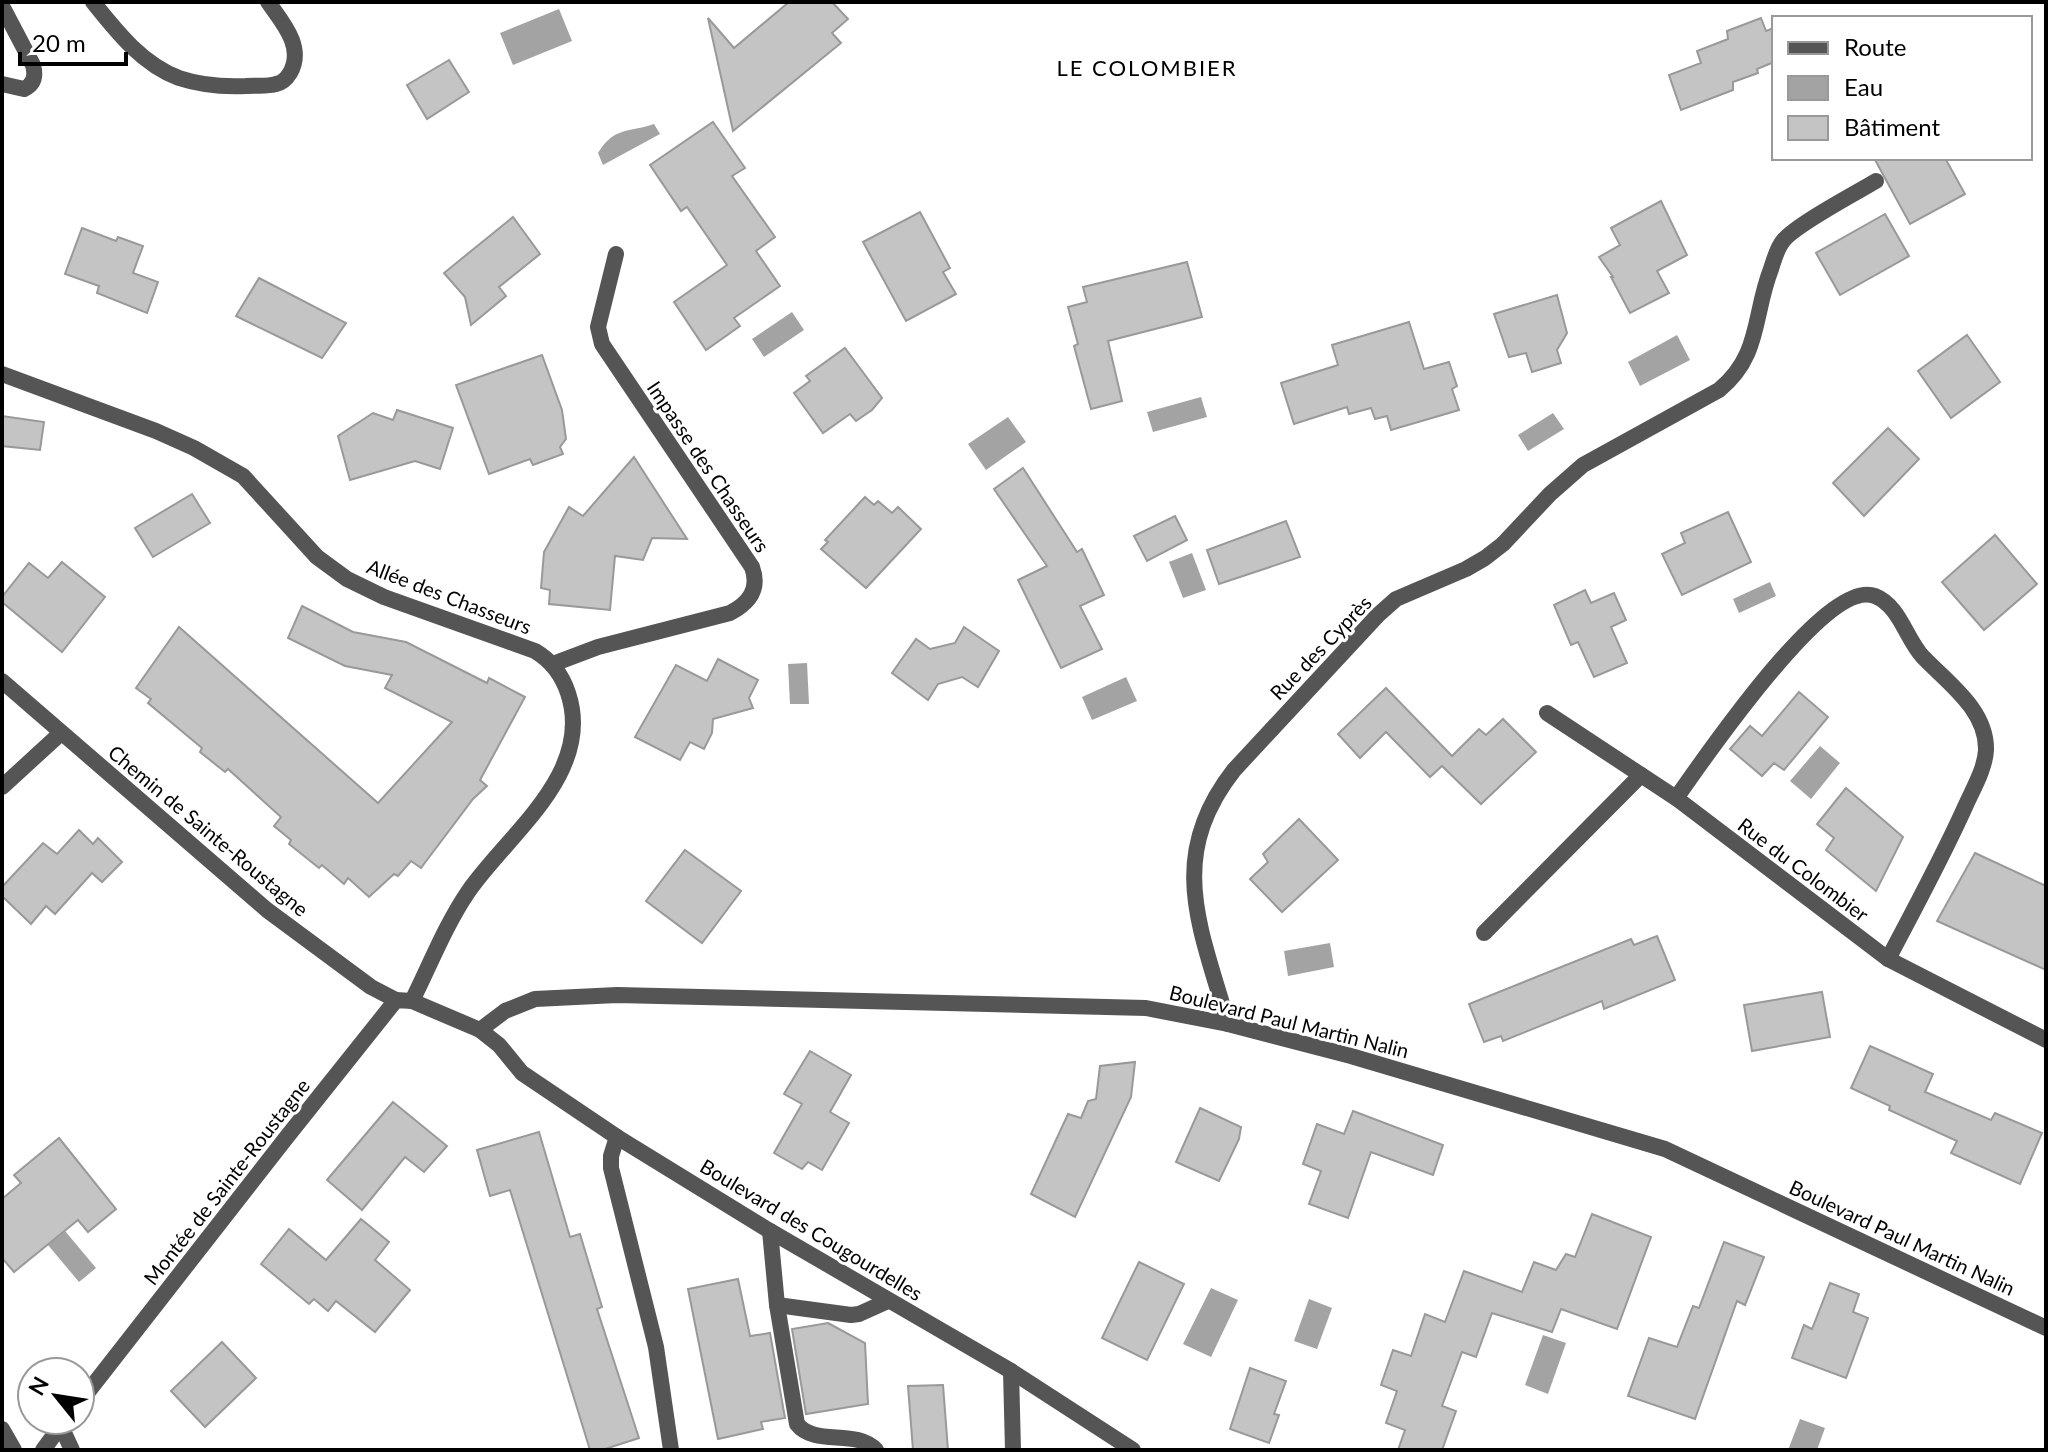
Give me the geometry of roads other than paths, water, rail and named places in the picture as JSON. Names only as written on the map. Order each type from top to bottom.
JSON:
[{"type":"street","points":[[93,2],[122,39],[138,53],[177,77],[204,84],[239,86],[277,84],[287,78],[294,66],[295,48],[290,34],[268,2]]},
{"type":"street","points":[[2,6],[35,74],[32,83],[24,89],[2,84]]},
{"type":"street","name":"Rue des Cyprès","points":[[1228,1024],[1195,899],[1197,843],[1204,816],[1217,791],[1396,599],[1485,558],[1583,465],[1719,390],[1732,379],[1750,353],[1768,276],[1783,241],[1876,181]]},
{"type":"street","name":"Impasse des Chasseurs","points":[[553,664],[598,647],[730,613],[743,606],[754,588],[752,567],[602,344],[598,327],[616,254]]},
{"type":"street","name":"Allée des Chasseurs","points":[[2,374],[156,431],[230,467],[252,484],[317,557],[347,579],[384,597],[535,651],[553,664]]},
{"type":"street","points":[[1676,798],[1782,657],[1833,609],[1857,596],[1876,596],[1889,604],[1919,653],[1980,719],[1986,753],[1951,839],[1888,959]]},
{"type":"street","points":[[404,1001],[463,900],[556,783],[571,733],[571,706],[564,683],[553,664]]},
{"type":"street","name":"Chemin de Sainte-Roustagne","points":[[2,681],[267,910],[371,987],[480,1030]]},
{"type":"street","name":"Rue du Colombier","points":[[1547,713],[1676,798],[1888,959],[2046,1040]]},
{"type":"street","points":[[2,787],[61,733]]},
{"type":"street","points":[[1484,933],[1641,775]]},
{"type":"street","name":"Boulevard Paul Martin Nalin","points":[[480,1030],[505,1011],[535,999],[617,995],[1146,1008],[1228,1024],[1351,1056],[1665,1149],[2046,1328]]},
{"type":"street","name":"Montée de Sainte-Roustagne","points":[[96,1381],[286,1138],[404,1001]]},
{"type":"street","name":"Boulevard des Cougourdelles","points":[[480,1030],[499,1045],[522,1073],[617,1137],[770,1231],[1011,1371],[1133,1450]]},
{"type":"street","points":[[617,1137],[611,1168],[656,1347],[671,1450]]},
{"type":"street","points":[[770,1231],[777,1305],[800,1428],[811,1434],[865,1442],[876,1450]]},
{"type":"street","points":[[777,1305],[851,1315],[888,1301]]},
{"type":"street","points":[[1011,1371],[1013,1450]]},
{"type":"street","points":[[2,1429],[14,1450]]},
{"type":"water","points":[[559,9],[572,41],[513,65],[500,33]]},
{"type":"water","points":[[654,124],[660,134],[603,165],[598,153],[610,138]]},
{"type":"water","points":[[792,312],[804,330],[764,357],[752,339]]},
{"type":"water","points":[[1677,335],[1690,360],[1640,386],[1628,362]]},
{"type":"water","points":[[1201,397],[1207,417],[1153,432],[1147,412]]},
{"type":"water","points":[[1553,413],[1564,429],[1528,451],[1518,435]]},
{"type":"water","points":[[1008,417],[1026,442],[986,470],[968,444]]},
{"type":"water","points":[[1192,553],[1206,590],[1183,598],[1169,562]]},
{"type":"water","points":[[1770,582],[1776,596],[1739,613],[1733,599]]},
{"type":"water","points":[[807,663],[809,704],[790,704],[788,664]]},
{"type":"water","points":[[1126,677],[1137,701],[1092,720],[1082,697]]},
{"type":"water","points":[[1820,746],[1840,763],[1811,799],[1790,781]]},
{"type":"water","points":[[1330,943],[1334,967],[1288,976],[1284,951]]},
{"type":"water","points":[[65,1231],[96,1268],[79,1282],[48,1245]]},
{"type":"water","points":[[1211,1288],[1238,1300],[1211,1357],[1183,1344]]},
{"type":"water","points":[[1309,1299],[1332,1308],[1317,1349],[1294,1341]]},
{"type":"water","points":[[1543,1335],[1566,1343],[1548,1394],[1525,1385]]},
{"type":"water","points":[[1800,1419],[1825,1428],[1817,1450],[1788,1450]]},
{"type":"district","name":"LE COLOMBIER","points":[[1147,68]]}]
